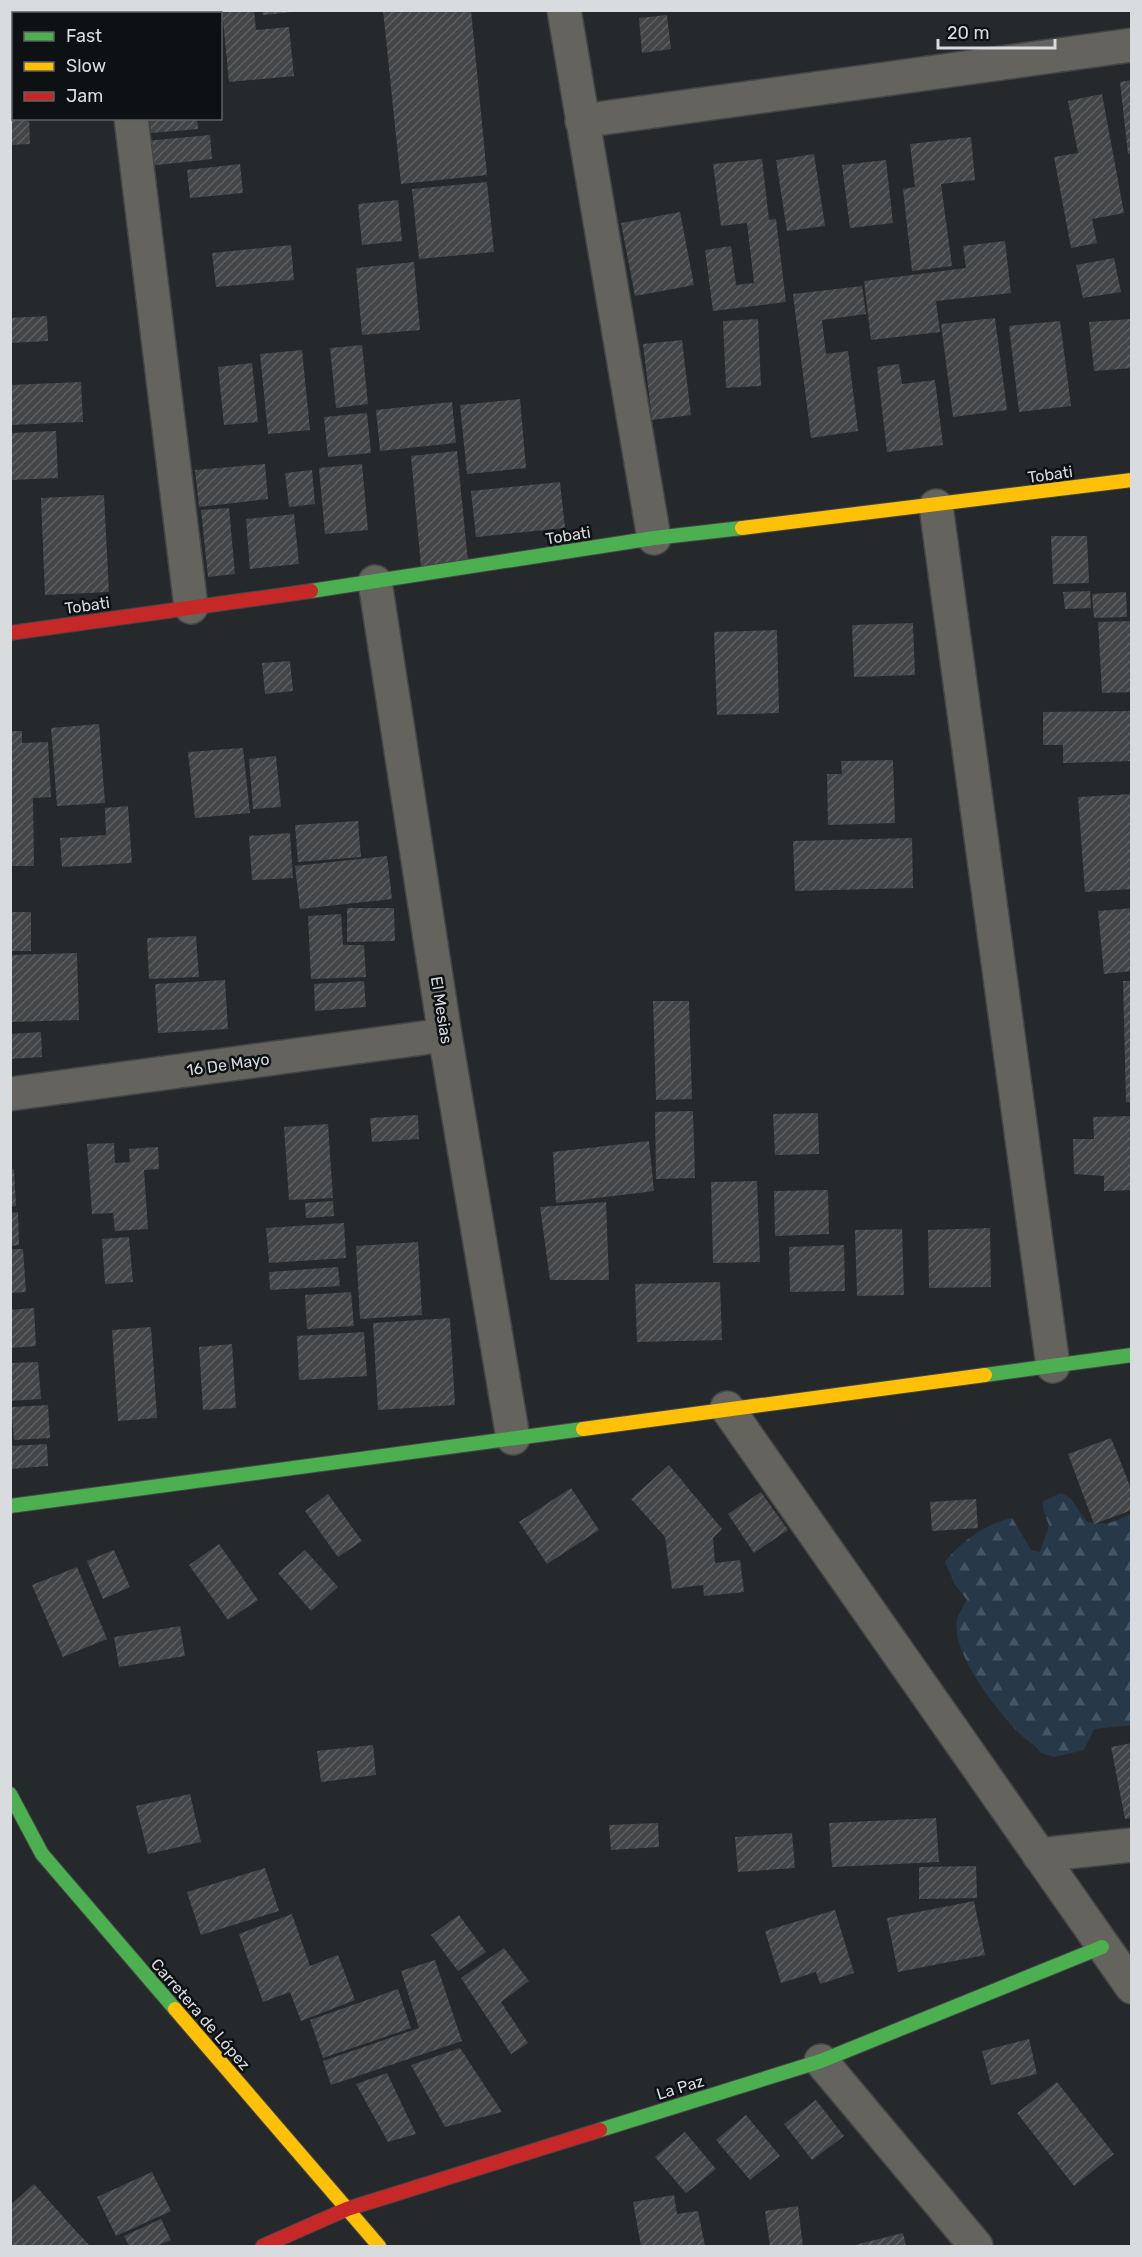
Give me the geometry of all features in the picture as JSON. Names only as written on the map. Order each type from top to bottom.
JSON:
[{"type":"street","points":[[564,10],[654,538]]},
{"type":"street","points":[[582,121],[1131,45]]},
{"type":"street","points":[[132,120],[191,607]]},
{"type":"street","name":"Tobati","points":[[10,633],[375,582],[654,538],[936,506],[1131,480]]},
{"type":"street","points":[[936,506],[1053,1366]]},
{"type":"street","name":"El Mesias","points":[[375,582],[446,1035],[513,1438]]},
{"type":"street","name":"16 De Mayo","points":[[10,1094],[446,1035]]},
{"type":"street","points":[[10,1506],[1131,1355]]},
{"type":"street","points":[[727,1408],[1131,1987]]},
{"type":"street","name":"Carretera de López","points":[[10,1794],[42,1854],[379,2247]]},
{"type":"street","points":[[1039,1855],[1131,1845]]},
{"type":"street","name":"La Paz","points":[[263,2247],[347,2209],[821,2061],[1102,1947]]},
{"type":"street","points":[[821,2061],[976,2247]]},
{"type":"green space","points":[[1061,1493],[1070,1498],[1087,1522],[1106,1523],[1131,1514],[1131,1725],[1094,1729],[1084,1750],[1054,1757],[1041,1753],[1021,1735],[1001,1713],[969,1666],[957,1634],[957,1621],[967,1600],[955,1585],[945,1562],[975,1534],[993,1524],[1012,1518],[1031,1550],[1040,1552],[1049,1525],[1043,1509],[1043,1501]]},
{"type":"building","points":[[222,10],[254,10],[256,30],[289,27],[294,76],[229,82]]},
{"type":"building","points":[[262,10],[292,10],[292,12],[263,15]]},
{"type":"building","points":[[383,10],[471,10],[487,175],[401,184]]},
{"type":"building","points":[[667,15],[671,49],[642,53],[639,18]]},
{"type":"building","points":[[10,78],[12,78],[12,120],[29,120],[30,144],[10,145]]},
{"type":"building","points":[[1132,80],[1132,154],[1128,154],[1120,82]]},
{"type":"building","points":[[1102,94],[1124,213],[1092,219],[1097,243],[1071,248],[1054,157],[1078,153],[1068,101]]},
{"type":"building","points":[[149,120],[197,120],[198,129],[151,133]]},
{"type":"building","points":[[210,135],[212,159],[148,166],[146,141]]},
{"type":"building","points":[[971,137],[975,180],[941,184],[952,266],[912,271],[903,189],[915,187],[910,144]]},
{"type":"building","points":[[814,154],[825,226],[787,231],[776,160]]},
{"type":"building","points":[[762,159],[769,220],[776,219],[786,302],[713,311],[705,250],[731,246],[736,285],[754,283],[747,223],[721,226],[713,164]]},
{"type":"building","points":[[886,160],[893,223],[850,228],[842,165]]},
{"type":"building","points":[[240,164],[243,193],[190,198],[187,170]]},
{"type":"building","points":[[487,182],[494,252],[419,259],[412,189]]},
{"type":"building","points":[[398,200],[402,241],[362,245],[358,204]]},
{"type":"building","points":[[680,212],[694,285],[635,296],[621,223]]},
{"type":"building","points":[[1005,241],[1011,293],[936,301],[940,332],[871,340],[864,281],[966,268],[963,246]]},
{"type":"building","points":[[291,245],[294,280],[216,287],[212,253]]},
{"type":"building","points":[[1114,258],[1121,292],[1083,298],[1076,265]]},
{"type":"building","points":[[414,262],[420,330],[362,335],[356,268]]},
{"type":"building","points":[[862,286],[866,314],[822,320],[826,354],[848,351],[858,431],[811,438],[793,294]]},
{"type":"building","points":[[47,316],[48,341],[10,343],[10,318]]},
{"type":"building","points":[[995,318],[1007,410],[953,417],[941,324]]},
{"type":"building","points":[[758,319],[761,386],[726,388],[723,321]]},
{"type":"building","points":[[1132,319],[1132,368],[1094,371],[1089,322]]},
{"type":"building","points":[[1060,321],[1071,406],[1019,412],[1009,326]]},
{"type":"building","points":[[682,340],[691,415],[652,420],[643,344]]},
{"type":"building","points":[[362,345],[368,404],[336,408],[330,348]]},
{"type":"building","points":[[302,350],[310,430],[268,434],[260,354]]},
{"type":"building","points":[[252,363],[258,422],[224,425],[218,367]]},
{"type":"building","points":[[899,364],[902,384],[935,380],[943,445],[887,452],[877,367]]},
{"type":"building","points":[[81,382],[83,422],[10,425],[10,385]]},
{"type":"building","points":[[520,399],[526,468],[467,474],[460,405]]},
{"type":"building","points":[[452,402],[456,443],[380,451],[376,410]]},
{"type":"building","points":[[367,413],[371,453],[328,457],[324,417]]},
{"type":"building","points":[[56,431],[58,478],[10,480],[10,433]]},
{"type":"building","points":[[457,451],[468,562],[421,567],[411,456]]},
{"type":"building","points":[[265,464],[268,499],[199,507],[195,470]]},
{"type":"building","points":[[362,464],[368,530],[325,534],[319,468]]},
{"type":"building","points":[[312,470],[315,504],[289,507],[285,473]]},
{"type":"building","points":[[560,482],[565,528],[476,537],[471,491]]},
{"type":"building","points":[[104,495],[109,592],[45,595],[41,498]]},
{"type":"building","points":[[229,508],[235,574],[208,577],[201,510]]},
{"type":"building","points":[[294,514],[299,564],[250,569],[246,519]]},
{"type":"building","points":[[1051,536],[1087,536],[1089,583],[1053,584]]},
{"type":"building","points":[[1090,591],[1091,608],[1065,609],[1063,592]]},
{"type":"building","points":[[1126,592],[1127,617],[1094,618],[1092,594]]},
{"type":"building","points":[[1132,621],[1132,692],[1102,693],[1098,622]]},
{"type":"building","points":[[913,623],[915,675],[854,677],[852,625]]},
{"type":"building","points":[[777,630],[779,713],[717,715],[714,632]]},
{"type":"building","points":[[290,661],[293,691],[265,694],[262,663]]},
{"type":"building","points":[[1132,711],[1132,761],[1063,763],[1063,745],[1043,745],[1043,712]]},
{"type":"building","points":[[99,724],[105,803],[57,806],[51,728]]},
{"type":"building","points":[[10,731],[22,731],[22,743],[48,742],[51,797],[33,798],[34,866],[10,866]]},
{"type":"building","points":[[243,748],[250,813],[195,818],[188,752]]},
{"type":"building","points":[[276,756],[281,807],[253,809],[249,759]]},
{"type":"building","points":[[893,760],[895,823],[828,825],[827,774],[842,774],[841,761]]},
{"type":"building","points":[[1132,794],[1132,889],[1085,892],[1078,797]]},
{"type":"building","points":[[128,806],[132,863],[62,867],[60,838],[106,835],[105,808]]},
{"type":"building","points":[[358,821],[361,857],[298,862],[295,825]]},
{"type":"building","points":[[290,833],[293,878],[252,880],[249,836]]},
{"type":"building","points":[[912,838],[913,888],[795,891],[793,841]]},
{"type":"building","points":[[387,856],[392,899],[300,909],[295,866]]},
{"type":"building","points":[[347,908],[394,908],[395,941],[347,942]]},
{"type":"building","points":[[1132,908],[1132,971],[1104,974],[1098,911]]},
{"type":"building","points":[[10,912],[31,912],[31,951],[10,951]]},
{"type":"building","points":[[341,914],[343,945],[364,945],[366,977],[311,979],[308,916]]},
{"type":"building","points":[[196,936],[199,977],[149,979],[147,938]]},
{"type":"building","points":[[77,953],[79,1020],[10,1022],[10,955]]},
{"type":"building","points":[[225,980],[228,1029],[158,1033],[155,984]]},
{"type":"building","points":[[364,981],[366,1007],[315,1011],[314,984]]},
{"type":"building","points":[[1123,981],[1132,981],[1132,1102],[1126,1102]]},
{"type":"building","points":[[653,1001],[689,1001],[692,1099],[656,1100]]},
{"type":"building","points":[[41,1032],[42,1057],[10,1059],[10,1034]]},
{"type":"building","points":[[693,1111],[695,1178],[656,1179],[655,1112]]},
{"type":"building","points":[[818,1113],[819,1154],[775,1155],[773,1114]]},
{"type":"building","points":[[418,1115],[419,1139],[372,1142],[370,1118]]},
{"type":"building","points":[[1132,1116],[1132,1190],[1104,1191],[1104,1176],[1074,1174],[1073,1139],[1094,1139],[1093,1117]]},
{"type":"building","points":[[328,1124],[333,1198],[289,1200],[284,1127]]},
{"type":"building","points":[[649,1141],[654,1191],[556,1203],[553,1152]]},
{"type":"building","points":[[114,1143],[115,1163],[130,1162],[129,1149],[158,1147],[159,1169],[144,1170],[148,1229],[115,1231],[113,1213],[92,1214],[87,1144]]},
{"type":"building","points":[[10,1169],[14,1169],[16,1206],[10,1207]]},
{"type":"building","points":[[757,1181],[760,1262],[713,1263],[711,1182]]},
{"type":"building","points":[[828,1190],[829,1234],[775,1236],[774,1191]]},
{"type":"building","points":[[333,1201],[334,1216],[306,1218],[305,1203]]},
{"type":"building","points":[[606,1202],[609,1280],[550,1280],[540,1207]]},
{"type":"building","points":[[18,1212],[19,1245],[10,1246],[10,1213]]},
{"type":"building","points":[[344,1223],[346,1258],[269,1263],[266,1228]]},
{"type":"building","points":[[990,1228],[991,1287],[929,1288],[928,1230]]},
{"type":"building","points":[[902,1229],[904,1295],[857,1296],[855,1230]]},
{"type":"building","points":[[129,1237],[133,1282],[105,1284],[102,1239]]},
{"type":"building","points":[[418,1242],[422,1315],[360,1319],[356,1246]]},
{"type":"building","points":[[844,1245],[845,1291],[790,1292],[789,1247]]},
{"type":"building","points":[[10,1249],[23,1249],[26,1292],[10,1293]]},
{"type":"building","points":[[338,1267],[340,1286],[270,1290],[269,1272]]},
{"type":"building","points":[[720,1282],[722,1340],[637,1342],[635,1284]]},
{"type":"building","points":[[351,1292],[354,1326],[307,1329],[305,1295]]},
{"type":"building","points":[[34,1308],[36,1346],[10,1348],[10,1310]]},
{"type":"building","points":[[450,1318],[455,1405],[378,1410],[373,1323]]},
{"type":"building","points":[[151,1327],[157,1418],[118,1421],[112,1330]]},
{"type":"building","points":[[364,1332],[367,1376],[299,1380],[297,1336]]},
{"type":"building","points":[[232,1344],[236,1408],[203,1410],[199,1347]]},
{"type":"building","points":[[38,1362],[41,1399],[10,1401],[10,1363]]},
{"type":"building","points":[[48,1405],[50,1438],[14,1440],[11,1407]]},
{"type":"building","points":[[1111,1438],[1132,1491],[1132,1510],[1094,1524],[1068,1454]]},
{"type":"building","points":[[47,1444],[48,1466],[10,1469],[10,1446]]},
{"type":"building","points":[[669,1465],[722,1529],[713,1538],[715,1563],[740,1560],[744,1592],[704,1596],[703,1585],[672,1589],[665,1537],[631,1499]]},
{"type":"building","points":[[571,1488],[599,1530],[547,1564],[519,1522]]},
{"type":"building","points":[[761,1492],[788,1530],[754,1553],[728,1514]]},
{"type":"building","points":[[328,1494],[362,1541],[338,1557],[305,1511]]},
{"type":"building","points":[[976,1499],[978,1528],[932,1531],[930,1502]]},
{"type":"building","points":[[219,1544],[258,1600],[228,1620],[189,1565]]},
{"type":"building","points":[[114,1550],[130,1587],[103,1599],[87,1561]]},
{"type":"building","points":[[305,1550],[338,1587],[311,1611],[278,1573]]},
{"type":"building","points":[[77,1567],[107,1639],[63,1657],[32,1585]]},
{"type":"building","points":[[180,1626],[185,1656],[119,1667],[114,1637]]},
{"type":"building","points":[[1132,1743],[1132,1818],[1125,1819],[1111,1747]]},
{"type":"building","points":[[373,1745],[376,1775],[321,1782],[317,1751]]},
{"type":"building","points":[[190,1794],[201,1842],[148,1854],[136,1806]]},
{"type":"building","points":[[936,1818],[939,1862],[832,1867],[829,1823]]},
{"type":"building","points":[[658,1823],[659,1847],[611,1850],[609,1825]]},
{"type":"building","points":[[792,1833],[795,1868],[738,1872],[735,1837]]},
{"type":"building","points":[[976,1866],[977,1898],[919,1899],[919,1867]]},
{"type":"building","points":[[265,1868],[279,1911],[201,1935],[187,1892]]},
{"type":"building","points":[[974,1901],[985,1955],[898,1972],[887,1918]]},
{"type":"building","points":[[835,1910],[854,1973],[820,1984],[816,1972],[781,1983],[765,1931]]},
{"type":"building","points":[[292,1914],[310,1966],[338,1955],[355,2000],[301,2021],[290,1992],[263,2002],[239,1934]]},
{"type":"building","points":[[459,1915],[486,1952],[458,1971],[431,1935]]},
{"type":"building","points":[[504,1948],[529,1981],[501,2002],[528,2043],[511,2054],[461,1978]]},
{"type":"building","points":[[435,1960],[462,2041],[331,2085],[323,2061],[419,2028],[401,1971]]},
{"type":"building","points":[[398,1989],[411,2028],[323,2058],[310,2020]]},
{"type":"building","points":[[1029,2039],[1037,2074],[991,2085],[982,2051]]},
{"type":"building","points":[[460,2048],[502,2112],[445,2127],[411,2065]]},
{"type":"building","points":[[387,2073],[416,2134],[388,2142],[356,2084]]},
{"type":"building","points":[[1057,2082],[1114,2154],[1074,2186],[1017,2113]]},
{"type":"building","points":[[816,2100],[844,2136],[812,2160],[784,2124]]},
{"type":"building","points":[[746,2115],[780,2156],[750,2180],[716,2140]]},
{"type":"building","points":[[685,2132],[716,2169],[686,2193],[655,2157]]},
{"type":"building","points":[[152,2172],[171,2211],[116,2236],[97,2197]]},
{"type":"building","points":[[34,2184],[90,2246],[11,2246],[10,2205]]},
{"type":"building","points":[[674,2195],[677,2214],[698,2211],[705,2246],[641,2246],[633,2202]]},
{"type":"building","points":[[798,2206],[803,2246],[770,2246],[765,2211]]},
{"type":"building","points":[[161,2219],[171,2240],[156,2246],[129,2246],[124,2236]]},
{"type":"building","points":[[903,2233],[906,2246],[851,2246]]},
{"type":"traffic: fast","points":[[311,591],[654,538],[742,528]]},
{"type":"traffic: fast","points":[[985,1375],[1132,1355]]},
{"type":"traffic: fast","points":[[10,1506],[583,1429]]},
{"type":"traffic: fast","points":[[10,1794],[42,1854],[175,2009]]},
{"type":"traffic: fast","points":[[600,2130],[821,2061],[1102,1947]]},
{"type":"traffic: slow","points":[[742,528],[1132,480]]},
{"type":"traffic: slow","points":[[583,1429],[985,1375]]},
{"type":"traffic: slow","points":[[175,2009],[379,2246]]},
{"type":"traffic: jam","points":[[10,633],[311,591]]},
{"type":"traffic: jam","points":[[263,2246],[347,2209],[600,2130]]}]
